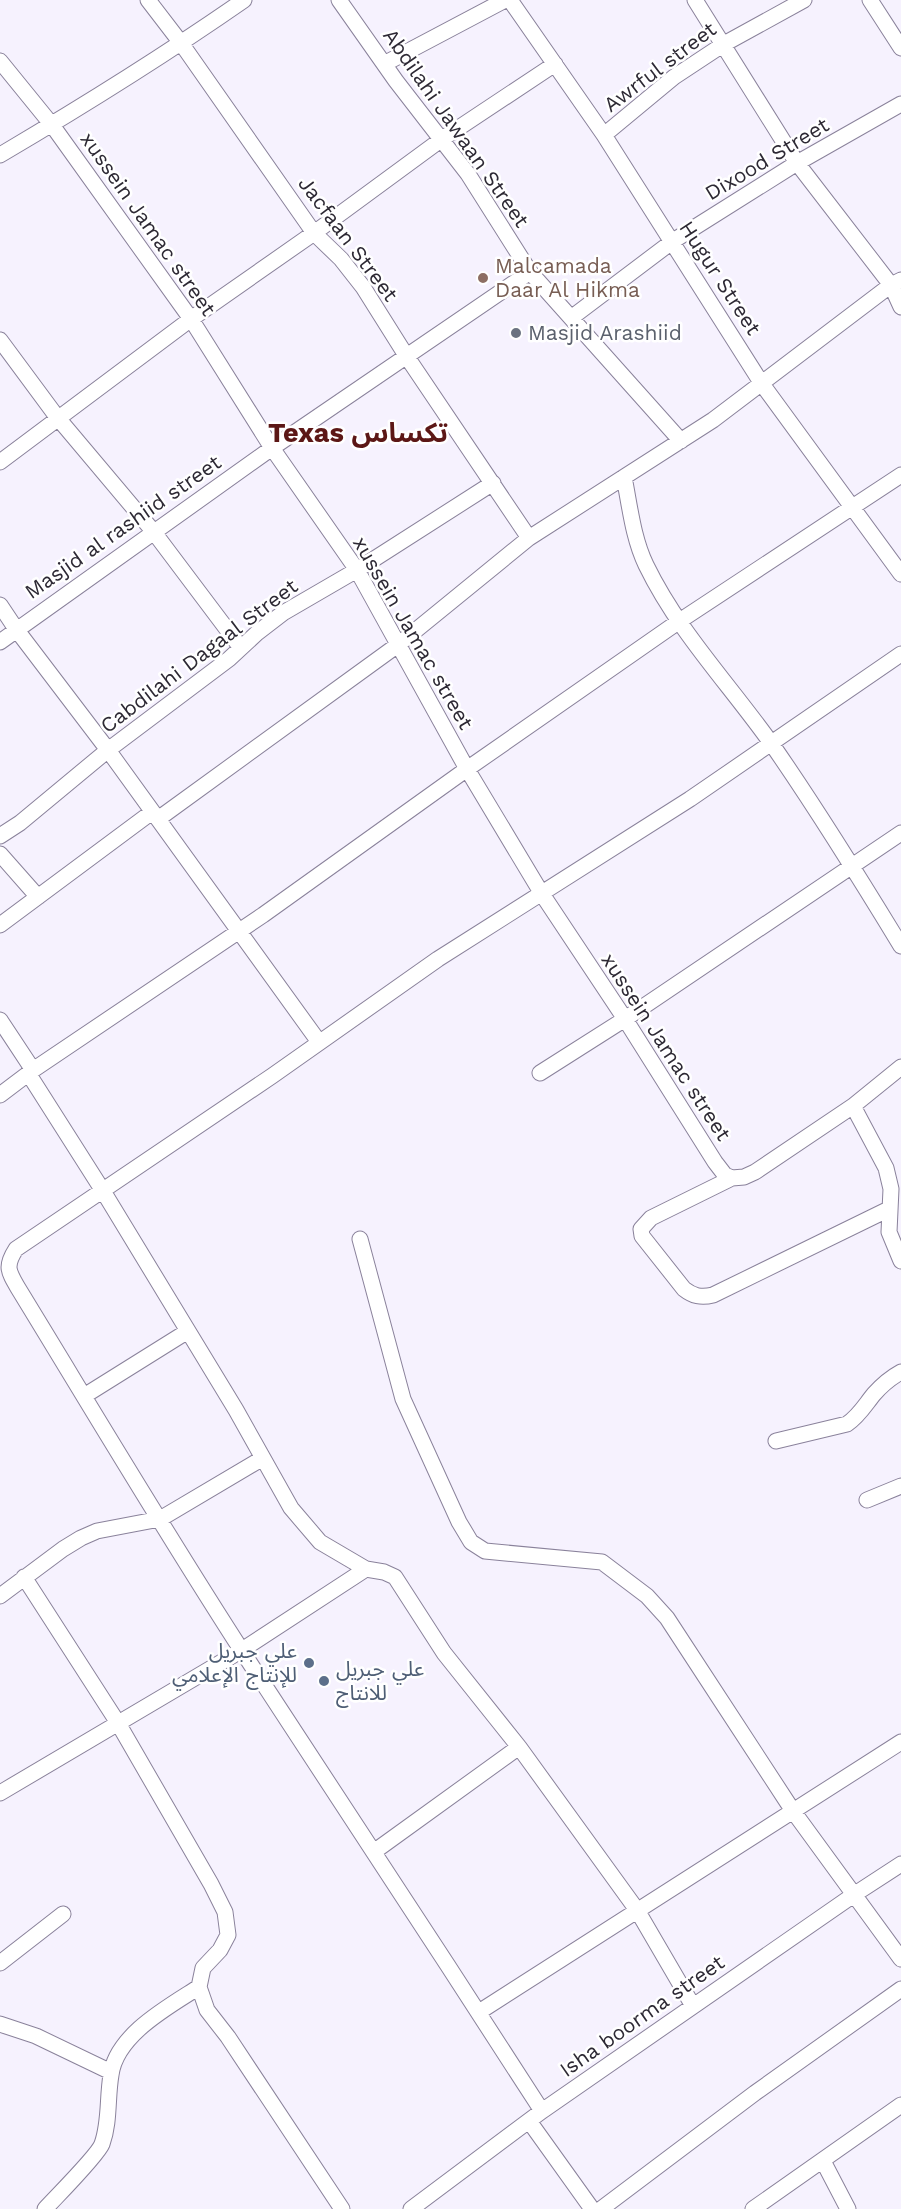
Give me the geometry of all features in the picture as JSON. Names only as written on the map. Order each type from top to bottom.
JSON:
[{"type":"street","name":"Jacfaan Street","points":[[148,0],[181,43],[314,233],[341,259],[363,287],[407,357],[529,538]]},
{"type":"street","points":[[0,155],[52,125],[244,0]]},
{"type":"street","name":"Abdilahi Jawaan Street","points":[[339,0],[384,64],[468,174],[530,272],[681,441]]},
{"type":"street","points":[[384,64],[505,0]]},
{"type":"street","name":"Hugur Street","points":[[510,0],[604,135],[762,384],[901,574]]},
{"type":"street","points":[[695,0],[797,163],[896,283],[901,307]]},
{"type":"street","name":"Awrful street","points":[[604,135],[662,86],[724,44],[804,0]]},
{"type":"street","points":[[870,0],[901,48]]},
{"type":"street","name":"xussein Jamac street","points":[[0,61],[52,125],[191,319],[272,448],[357,570],[467,769],[542,894],[625,1019],[715,1162],[724,1175],[732,1178]]},
{"type":"street","points":[[0,462],[57,417],[191,319],[314,233],[481,111],[555,64]]},
{"type":"street","name":"Dixood Street","points":[[571,318],[673,241],[797,163],[901,104]]},
{"type":"street","name":"Masjid al rashiid street","points":[[0,642],[153,531],[530,272]]},
{"type":"street","points":[[0,925],[399,644],[529,538],[681,441],[762,384],[896,283]]},
{"type":"street","points":[[0,340],[57,417],[153,531],[240,648]]},
{"type":"street","points":[[0,1095],[31,1071],[240,930],[678,622],[901,475]]},
{"type":"street","points":[[624,477],[635,534],[645,564],[678,622],[770,742],[852,866],[901,946]]},
{"type":"street","name":"Cabdilahi Dagaal Street","points":[[0,836],[20,823],[108,750],[229,659],[284,614],[493,483]]},
{"type":"street","points":[[0,605],[240,930],[319,1042]]},
{"type":"street","points":[[542,2111],[160,1520],[8,1270],[10,1259],[16,1249],[272,1076],[438,959],[680,805],[901,654]]},
{"type":"street","points":[[540,1073],[625,1019],[901,833]]},
{"type":"street","points":[[0,854],[38,897]]},
{"type":"street","points":[[0,1020],[188,1331],[291,1508],[320,1542],[366,1569],[384,1572],[395,1577],[444,1653],[519,1747],[637,1910],[693,2006]]},
{"type":"street","points":[[889,1209],[704,1298],[692,1295],[684,1288],[642,1236],[642,1229],[651,1218],[732,1178],[744,1177],[755,1172],[853,1106],[901,1067]]},
{"type":"street","points":[[853,1106],[896,1186],[889,1209],[889,1232],[901,1261]]},
{"type":"street","points":[[360,1239],[403,1399],[459,1522],[471,1542],[485,1551],[602,1562],[647,1596],[667,1618],[794,1811],[901,1959]]},
{"type":"street","points":[[84,1396],[188,1331]]},
{"type":"street","points":[[776,1441],[847,1424],[855,1419],[873,1394],[888,1379],[901,1372]]},
{"type":"street","points":[[0,1596],[63,1549],[97,1531],[160,1520],[263,1458]]},
{"type":"street","points":[[867,1500],[901,1486]]},
{"type":"street","points":[[0,1793],[242,1650],[366,1569]]},
{"type":"street","points":[[24,1577],[118,1723],[225,1912],[228,1935],[220,1950],[203,1968],[199,1987],[207,2010],[228,2037],[342,2209]]},
{"type":"street","points":[[479,2012],[901,1742]]},
{"type":"street","points":[[375,1851],[519,1747]]},
{"type":"street","name":"Isha boorma street","points":[[411,2209],[542,2111],[901,1864]]},
{"type":"street","points":[[0,1963],[63,1914]]},
{"type":"street","points":[[45,2209],[102,2146],[107,2123],[111,2072],[118,2056],[134,2034],[151,2018],[199,1987]]},
{"type":"street","points":[[601,2209],[755,2093],[901,1989]]},
{"type":"street","points":[[0,2024],[36,2036],[111,2072]]},
{"type":"street","points":[[753,2209],[901,2105]]},
{"type":"street","points":[[529,2121],[592,2209]]},
{"type":"street","points":[[823,2161],[848,2209]]},
{"type":"place","name":"Malcamada Daar Al Hikma","points":[[483,278]]},
{"type":"place","name":"Masjid Arashiid","points":[[516,333]]},
{"type":"place","name":"علي جبريل للإنتاج الإعلامي","points":[[309,1663]]},
{"type":"place","name":"علي جبريل للانتاج","points":[[324,1681]]},
{"type":"district","name":"Texas تكساس","points":[[358,433]]}]
